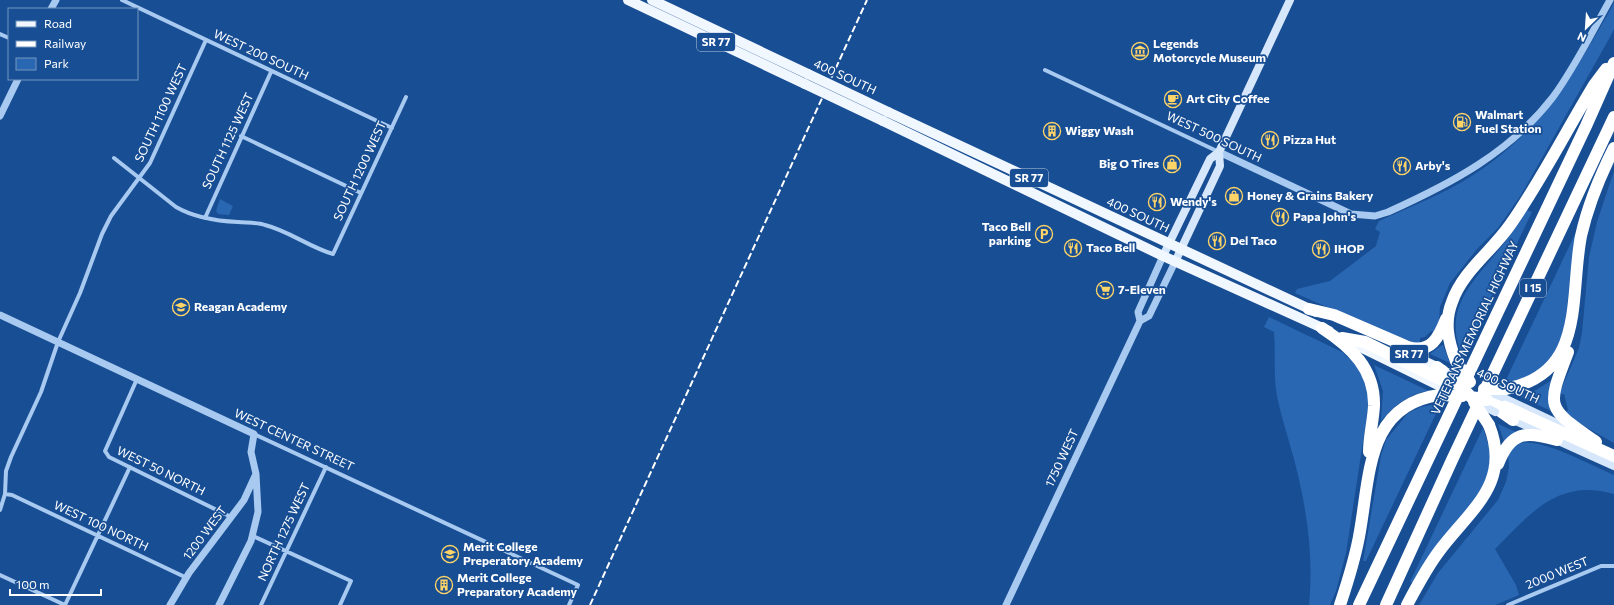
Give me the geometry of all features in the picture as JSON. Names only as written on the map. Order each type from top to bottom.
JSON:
[{"type":"highway","points":[[1310,309],[1334,315],[1408,347],[1417,349],[1428,346],[1437,339],[1462,283],[1501,238],[1520,211],[1594,85],[1614,59]]},
{"type":"highway","name":"VETERANS MEMORIAL HIGHWAY","points":[[1359,605],[1586,126],[1614,63]]},
{"type":"highway","name":"I 15","points":[[1386,605],[1452,460],[1614,116]]},
{"type":"highway","points":[[1500,402],[1522,385],[1533,380],[1547,370],[1559,358],[1570,332],[1580,245],[1589,208],[1614,148]]},
{"type":"highway","points":[[1575,281],[1576,307],[1572,341],[1554,387],[1553,402],[1556,410],[1564,420],[1596,442]]},
{"type":"highway","points":[[1450,308],[1448,331],[1456,361],[1489,425],[1496,448],[1494,473]]},
{"type":"highway","points":[[1322,328],[1351,350],[1368,373],[1374,400],[1369,444],[1370,465]]},
{"type":"highway","points":[[1342,338],[1365,342],[1446,383],[1500,402],[1614,456]]},
{"type":"highway","points":[[1437,367],[1446,383]]},
{"type":"highway","points":[[1340,605],[1360,533],[1370,465],[1380,435],[1393,417],[1404,408],[1446,383]]},
{"type":"highway","points":[[1473,392],[1500,402],[1513,420]]},
{"type":"highway","points":[[1407,605],[1432,562],[1483,499],[1504,449],[1515,437],[1529,435],[1557,440]]},
{"type":"main road","name":"400 SOUTH","points":[[628,0],[1182,249],[1437,367]]},
{"type":"main road","name":"400 SOUTH","points":[[652,0],[806,79]]},
{"type":"main road","points":[[1219,152],[1290,0]]},
{"type":"main road","name":"400 SOUTH","points":[[886,116],[1084,218],[1163,256]]},
{"type":"main road","name":"1750 WEST","points":[[1163,256],[1210,159],[1219,152]]},
{"type":"main road","name":"1750 WEST","points":[[1175,262],[1220,166],[1219,152]]},
{"type":"main road","name":"SR 77","points":[[1163,256],[1342,338]]},
{"type":"main road","name":"400 SOUTH","points":[[1500,402],[1614,451]]},
{"type":"main road","points":[[1513,420],[1614,466]]},
{"type":"street","name":"WEST 200 SOUTH","points":[[122,0],[271,72],[392,128]]},
{"type":"street","name":"WEST 500 SOUTH","points":[[1045,70],[1351,214],[1375,216],[1415,200],[1466,174],[1487,160],[1523,130],[1552,97],[1564,80],[1610,0]]},
{"type":"street","name":"SOUTH 1100 WEST","points":[[0,510],[5,494],[6,471],[11,457],[41,392],[58,342],[111,216],[150,163],[206,40]]},
{"type":"street","name":"SOUTH 1125 WEST","points":[[205,218],[271,72]]},
{"type":"street","points":[[0,116],[18,80]]},
{"type":"street","name":"SOUTH 1200 WEST","points":[[205,218],[264,224],[278,229],[323,251],[333,254],[406,97]]},
{"type":"street","points":[[241,136],[361,193]]},
{"type":"street","points":[[114,158],[176,207],[194,216],[205,218]]},
{"type":"street","name":"1750 WEST","points":[[1140,321],[1138,312],[1163,256]]},
{"type":"street","name":"1750 WEST","points":[[1006,605],[1140,321],[1149,316],[1175,262]]},
{"type":"street","name":"WEST CENTER STREET","points":[[0,315],[578,585],[569,605]]},
{"type":"street","name":"WEST 50 NORTH","points":[[137,379],[105,451],[109,457],[232,517]]},
{"type":"street","points":[[219,605],[253,536],[258,512],[256,474],[252,452],[254,434]]},
{"type":"street","points":[[0,575],[65,605],[130,467]]},
{"type":"street","name":"NORTH 1275 WEST","points":[[261,605],[326,467]]},
{"type":"street","name":"1200 WEST","points":[[170,605],[187,578],[244,500],[256,474]]},
{"type":"street","name":"WEST 100 NORTH","points":[[5,494],[15,496],[187,578]]},
{"type":"street","points":[[253,536],[351,581],[340,605]]},
{"type":"street","name":"2000 WEST","points":[[1508,605],[1601,566],[1614,566]]},
{"type":"green space","points":[[1614,3],[1614,29],[1521,195],[1498,228],[1477,249],[1450,283],[1440,307],[1438,333],[1431,331],[1425,337],[1420,338],[1420,344],[1386,333],[1295,293],[1297,289],[1330,281],[1376,246],[1380,232],[1375,229],[1379,221],[1451,188],[1479,171],[1505,152],[1527,131],[1565,84]]},
{"type":"green space","points":[[1614,171],[1614,443],[1570,418],[1565,412],[1568,410],[1564,394],[1559,394],[1579,348],[1582,333],[1589,257],[1597,222]]},
{"type":"green space","points":[[220,199],[233,206],[229,215],[218,214],[216,211]]},
{"type":"green space","points":[[1527,210],[1532,212],[1463,357],[1457,341],[1456,326],[1457,312],[1462,300],[1477,276],[1509,237]]},
{"type":"green space","points":[[1575,234],[1578,236],[1571,266],[1565,330],[1558,351],[1538,372],[1510,383],[1505,382]]},
{"type":"green space","points":[[1269,317],[1342,352],[1353,362],[1360,372],[1362,371],[1370,396],[1346,553],[1336,591],[1330,605],[1309,605],[1311,575],[1306,514],[1298,473],[1277,396],[1275,380],[1274,332],[1264,327]]},
{"type":"green space","points":[[1443,345],[1450,363],[1430,354]]},
{"type":"green space","points":[[1374,365],[1429,391],[1408,397],[1391,410],[1381,421],[1383,391]]},
{"type":"green space","points":[[1552,380],[1551,411],[1519,396],[1536,390]]},
{"type":"green space","points":[[1441,403],[1366,561],[1363,561],[1381,456],[1386,440],[1408,413],[1421,407]]},
{"type":"green space","points":[[1498,424],[1516,432],[1504,441]]},
{"type":"green space","points":[[1483,428],[1491,453],[1487,483],[1414,583],[1410,582]]},
{"type":"green space","points":[[1520,441],[1521,443],[1531,443],[1555,449],[1614,475],[1614,494],[1594,490],[1577,491],[1561,495],[1547,502],[1534,512],[1495,549],[1516,585],[1519,595],[1495,605],[1419,605],[1438,573],[1498,500],[1506,482],[1509,467],[1508,454]]},
{"type":"railway","points":[[590,605],[867,0]]},
{"type":"place","name":"Legends Motorcycle Museum","points":[[1140,51]]},
{"type":"place","name":"Art City Coffee","points":[[1173,99]]},
{"type":"place","name":"Walmart Fuel Station","points":[[1462,122]]},
{"type":"place","name":"Wiggy Wash","points":[[1052,131]]},
{"type":"place","name":"Pizza Hut","points":[[1270,140]]},
{"type":"place","name":"Big O Tires","points":[[1172,164]]},
{"type":"place","name":"Arby's","points":[[1402,166]]},
{"type":"place","name":"Honey & Grains Bakery","points":[[1234,196]]},
{"type":"place","name":"Wendy's","points":[[1157,202]]},
{"type":"place","name":"Papa John's","points":[[1280,217]]},
{"type":"place","name":"Taco Bell parking","points":[[1044,234]]},
{"type":"place","name":"Del Taco","points":[[1217,241]]},
{"type":"place","name":"Taco Bell","points":[[1073,248]]},
{"type":"place","name":"IHOP","points":[[1321,249]]},
{"type":"place","name":"7-Eleven","points":[[1105,290]]},
{"type":"place","name":"Reagan Academy","points":[[181,307]]},
{"type":"place","name":"Merit College Preperatory Academy","points":[[450,554]]},
{"type":"place","name":"Merit College Preparatory Academy","points":[[444,585]]}]
